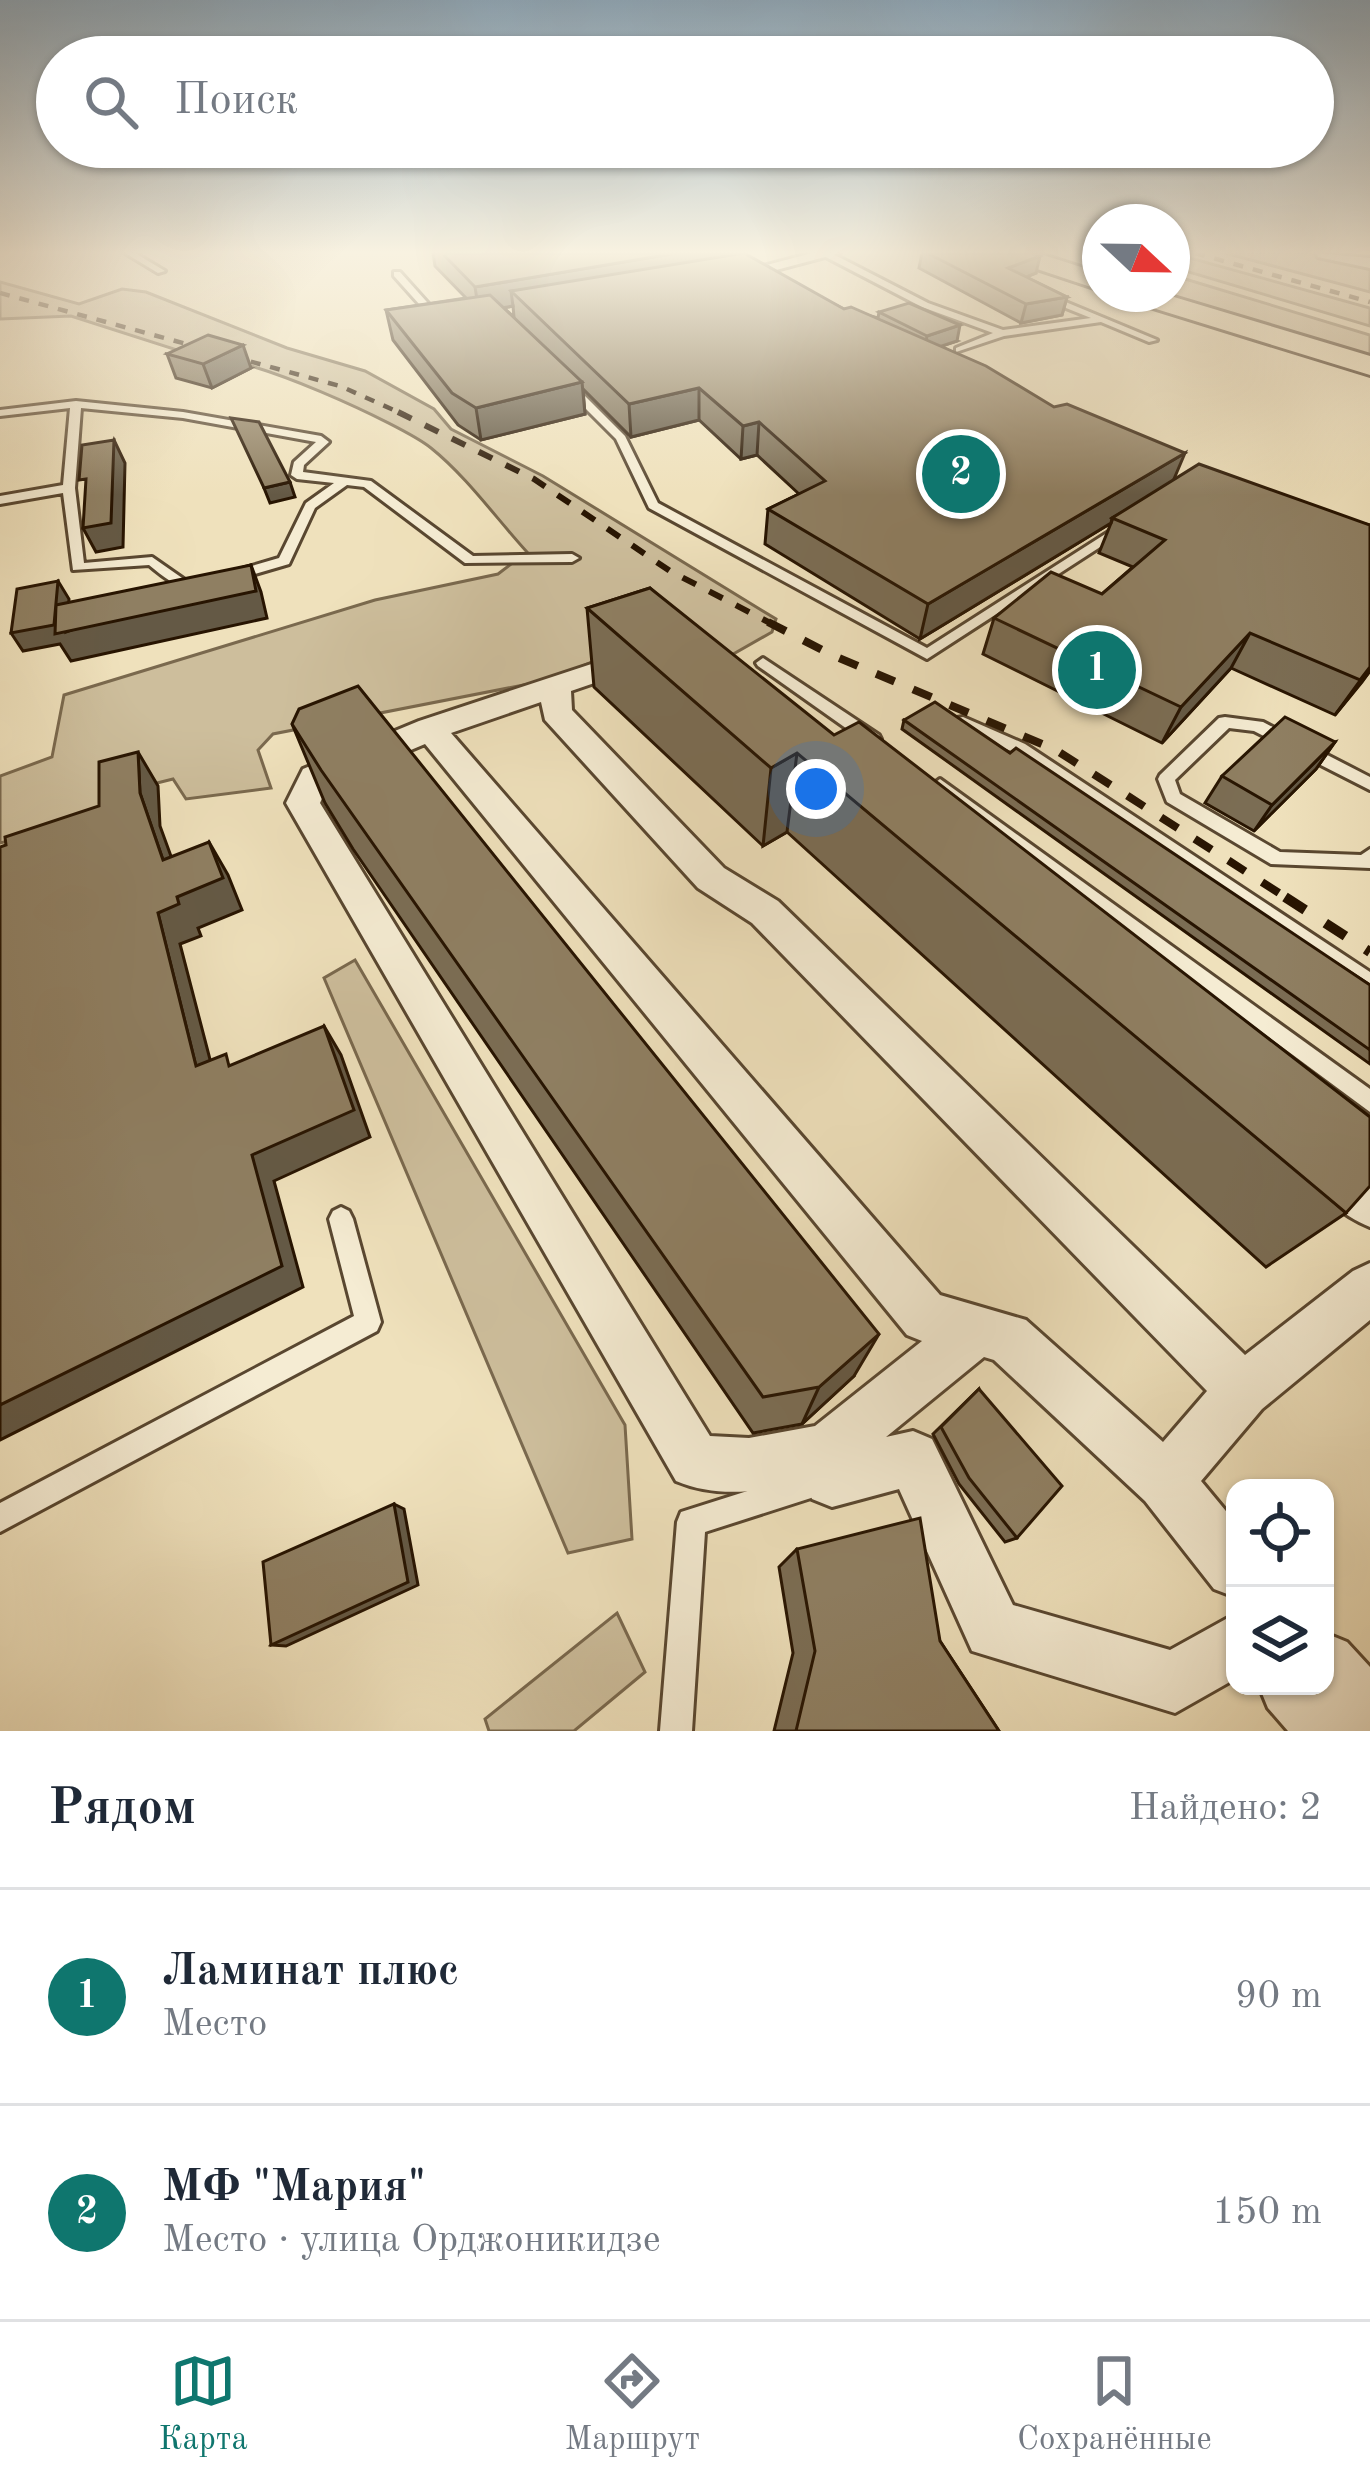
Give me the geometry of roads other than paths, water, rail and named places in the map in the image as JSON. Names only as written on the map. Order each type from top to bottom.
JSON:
[{"type":"main road","points":[[1267,334],[1370,365]]},
{"type":"street","points":[[679,659],[660,650],[430,729],[315,777],[303,802],[694,1462],[748,1466],[826,1450],[977,1330]]},
{"type":"street","points":[[556,687],[556,712],[711,878],[766,912],[1243,1390]]},
{"type":"street","points":[[753,700],[790,720],[827,750]]},
{"type":"street","points":[[430,729],[925,1316],[1008,1338],[1165,1481],[1226,1557]]},
{"type":"street","points":[[1298,1144],[1370,1204]]},
{"type":"street","points":[[1165,1481],[1243,1390],[1370,1288]]},
{"type":"street","points":[[832,1479],[913,1459],[993,1630],[1175,1682],[1226,1650]]},
{"type":"street","points":[[1334,1674],[1370,1712]]},
{"type":"street","points":[[1298,1695],[1329,1731]]},
{"type":"lane","points":[[959,350],[1000,334]]},
{"type":"lane","points":[[1136,334],[1152,340]]},
{"type":"lane","points":[[560,377],[621,438],[653,506],[927,654],[1141,516]]},
{"type":"lane","points":[[76,404],[69,488],[78,567],[152,561],[182,584],[197,585],[284,561],[310,506],[345,481]]},
{"type":"lane","points":[[0,413],[76,404],[183,415],[317,438],[323,442],[321,447],[298,464],[297,476],[367,484],[470,560],[572,558]]},
{"type":"lane","points":[[0,500],[69,488]]},
{"type":"lane","points":[[763,663],[890,751]]},
{"type":"lane","points":[[963,722],[1019,748],[1370,983]]},
{"type":"lane","points":[[1370,784],[1257,725],[1225,722],[1166,779],[1173,799],[1277,859],[1366,862],[1370,856]]},
{"type":"lane","points":[[926,776],[1370,1102]]},
{"type":"lane","points":[[0,1518],[368,1322],[341,1219]]},
{"type":"lane","points":[[676,1731],[691,1522],[832,1479]]},
{"type":"railway","points":[[149,334],[340,386],[405,415]]},
{"type":"railway","points":[[398,412],[534,479],[670,571],[774,625]]},
{"type":"railway","points":[[768,622],[832,655],[1056,750],[1290,900]]},
{"type":"railway","points":[[1285,897],[1370,952]]},
{"type":"place","name":"МФ \"Мария\"","points":[[961,474]]},
{"type":"place","name":"Ламинат плюс","points":[[1097,670]]}]
